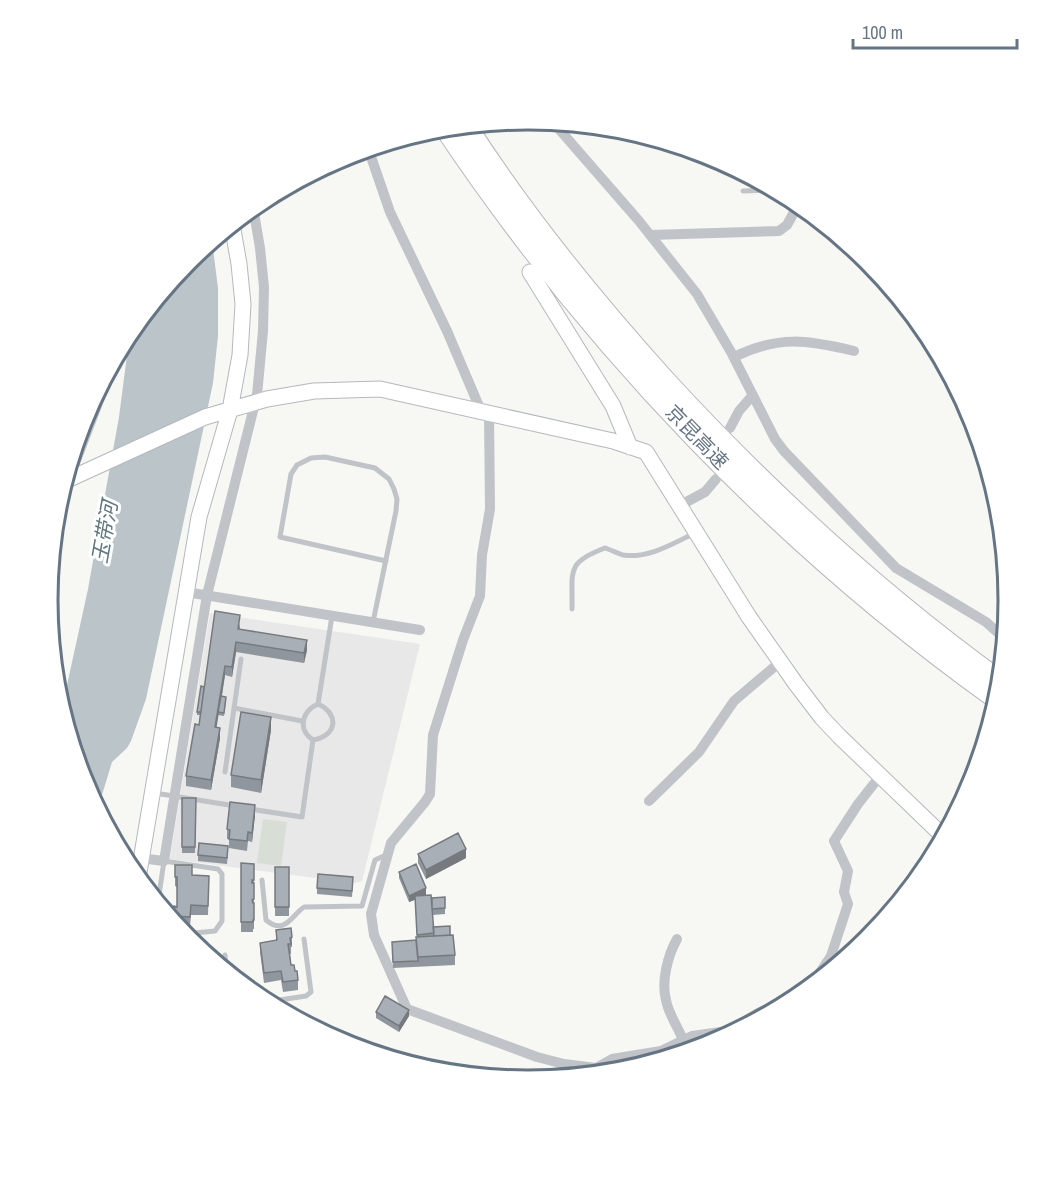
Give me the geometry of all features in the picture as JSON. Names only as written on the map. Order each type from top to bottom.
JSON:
[{"type":"highway","name":"京昆高速","points":[[472,134],[505,183],[571,270],[637,349],[732,451],[836,549],[894,599],[992,675]]},
{"type":"highway","name":"京昆高速","points":[[451,137],[557,281],[684,426],[824,561],[927,647],[989,693]]},
{"type":"street","points":[[561,131],[650,235],[697,294],[734,357],[775,439],[784,451],[889,561],[986,622],[997,632]]},
{"type":"street","points":[[371,156],[390,212],[485,412],[490,509],[482,555],[480,596],[463,640],[433,735],[430,794],[393,840],[387,854],[371,914],[374,935],[407,1009],[537,1057],[580,1066]]},
{"type":"street","points":[[650,235],[779,231],[787,225],[794,212]]},
{"type":"street","points":[[140,858],[164,861],[207,595],[255,403],[263,331],[264,287],[255,218]]},
{"type":"street","points":[[139,863],[199,517],[230,410],[240,355],[242,320],[239,264],[234,234]]},
{"type":"street","points":[[530,273],[613,406],[630,447]]},
{"type":"street","points":[[734,357],[749,350],[798,340],[854,351]]},
{"type":"street","points":[[75,476],[205,417],[255,403],[314,391],[380,389],[613,441],[646,452],[749,617],[822,718],[938,831]]},
{"type":"street","points":[[730,428],[739,411],[752,396]]},
{"type":"street","points":[[679,506],[705,492],[716,479]]},
{"type":"street","points":[[186,592],[420,630]]},
{"type":"street","points":[[649,801],[699,752],[734,701],[780,662]]},
{"type":"street","points":[[827,962],[848,904],[844,892],[848,872],[834,842],[858,804],[880,776]]},
{"type":"street","points":[[677,939],[670,951],[665,992],[666,1001],[683,1040]]},
{"type":"street","points":[[665,1049],[695,1035],[710,1033]]},
{"type":"street","points":[[606,1062],[612,1059],[652,1052]]},
{"type":"lane","points":[[742,191],[761,190]]},
{"type":"lane","points":[[373,622],[386,561],[397,499],[394,489],[388,479],[375,468],[325,457],[312,458],[297,465],[291,474],[280,537],[386,561]]},
{"type":"lane","points":[[572,609],[573,571],[577,562],[605,548],[632,555],[660,550],[696,532]]},
{"type":"lane","points":[[318,704],[332,715],[333,724],[330,732],[322,738],[313,740],[307,736],[302,720],[305,713],[318,704],[333,615]]},
{"type":"lane","points":[[225,772],[241,659]]},
{"type":"lane","points":[[234,708],[302,720]]},
{"type":"lane","points":[[152,793],[302,817],[313,740]]},
{"type":"lane","points":[[262,880],[266,920],[272,924],[285,925],[291,922],[304,907],[362,906],[375,860],[387,854]]},
{"type":"lane","points":[[160,890],[164,861],[218,869],[222,874],[222,921],[215,931],[197,933]]},
{"type":"lane","points":[[282,1000],[306,996],[311,992],[304,939]]},
{"type":"shaded area","points":[[210,613],[420,644],[362,881],[355,883],[170,859]]},
{"type":"shaded area","points":[[263,819],[287,822],[281,866],[257,863]]},
{"type":"water","name":"玉带河","points":[[213,251],[218,288],[218,336],[213,383],[146,699],[131,741],[112,762],[102,796],[83,751],[67,685],[88,589],[119,417],[127,355],[175,290]]},
{"type":"building","points":[[215,611],[240,615],[238,629],[307,640],[304,653],[236,642],[232,667],[225,666],[215,727],[220,728],[211,780],[186,776],[195,724],[199,725]]},
{"type":"building","points":[[201,686],[204,687],[201,712],[197,712]]},
{"type":"building","points":[[221,696],[226,697],[224,713],[218,712]]},
{"type":"building","points":[[241,712],[271,717],[261,780],[231,775]]},
{"type":"building","points":[[182,798],[196,798],[195,847],[182,847]]},
{"type":"building","points":[[230,802],[255,805],[252,833],[248,832],[247,841],[229,839],[230,830],[227,829]]},
{"type":"building","points":[[458,833],[466,849],[426,870],[418,854]]},
{"type":"building","points":[[199,843],[228,846],[227,858],[198,855]]},
{"type":"building","points":[[241,863],[254,864],[253,922],[241,922]]},
{"type":"building","points":[[416,864],[426,888],[409,896],[399,872]]},
{"type":"building","points":[[175,865],[192,865],[192,875],[209,876],[208,906],[191,905],[190,917],[182,916],[174,908],[177,907],[177,877],[175,877]]},
{"type":"building","points":[[275,867],[289,867],[289,907],[275,907]]},
{"type":"building","points":[[318,874],[353,877],[352,891],[317,888]]},
{"type":"building","points":[[431,895],[434,933],[417,935],[415,896]]},
{"type":"building","points":[[445,897],[445,908],[432,909],[432,898]]},
{"type":"building","points":[[450,926],[450,935],[434,936],[433,927]]},
{"type":"building","points":[[291,928],[291,944],[288,944],[291,965],[294,965],[297,971],[298,980],[283,982],[281,971],[264,973],[260,943],[277,940],[276,930]]},
{"type":"building","points":[[453,935],[455,955],[418,957],[416,937]]},
{"type":"building","points":[[416,940],[418,961],[393,962],[392,942]]},
{"type":"building","points":[[385,996],[409,1010],[399,1026],[376,1012]]}]
